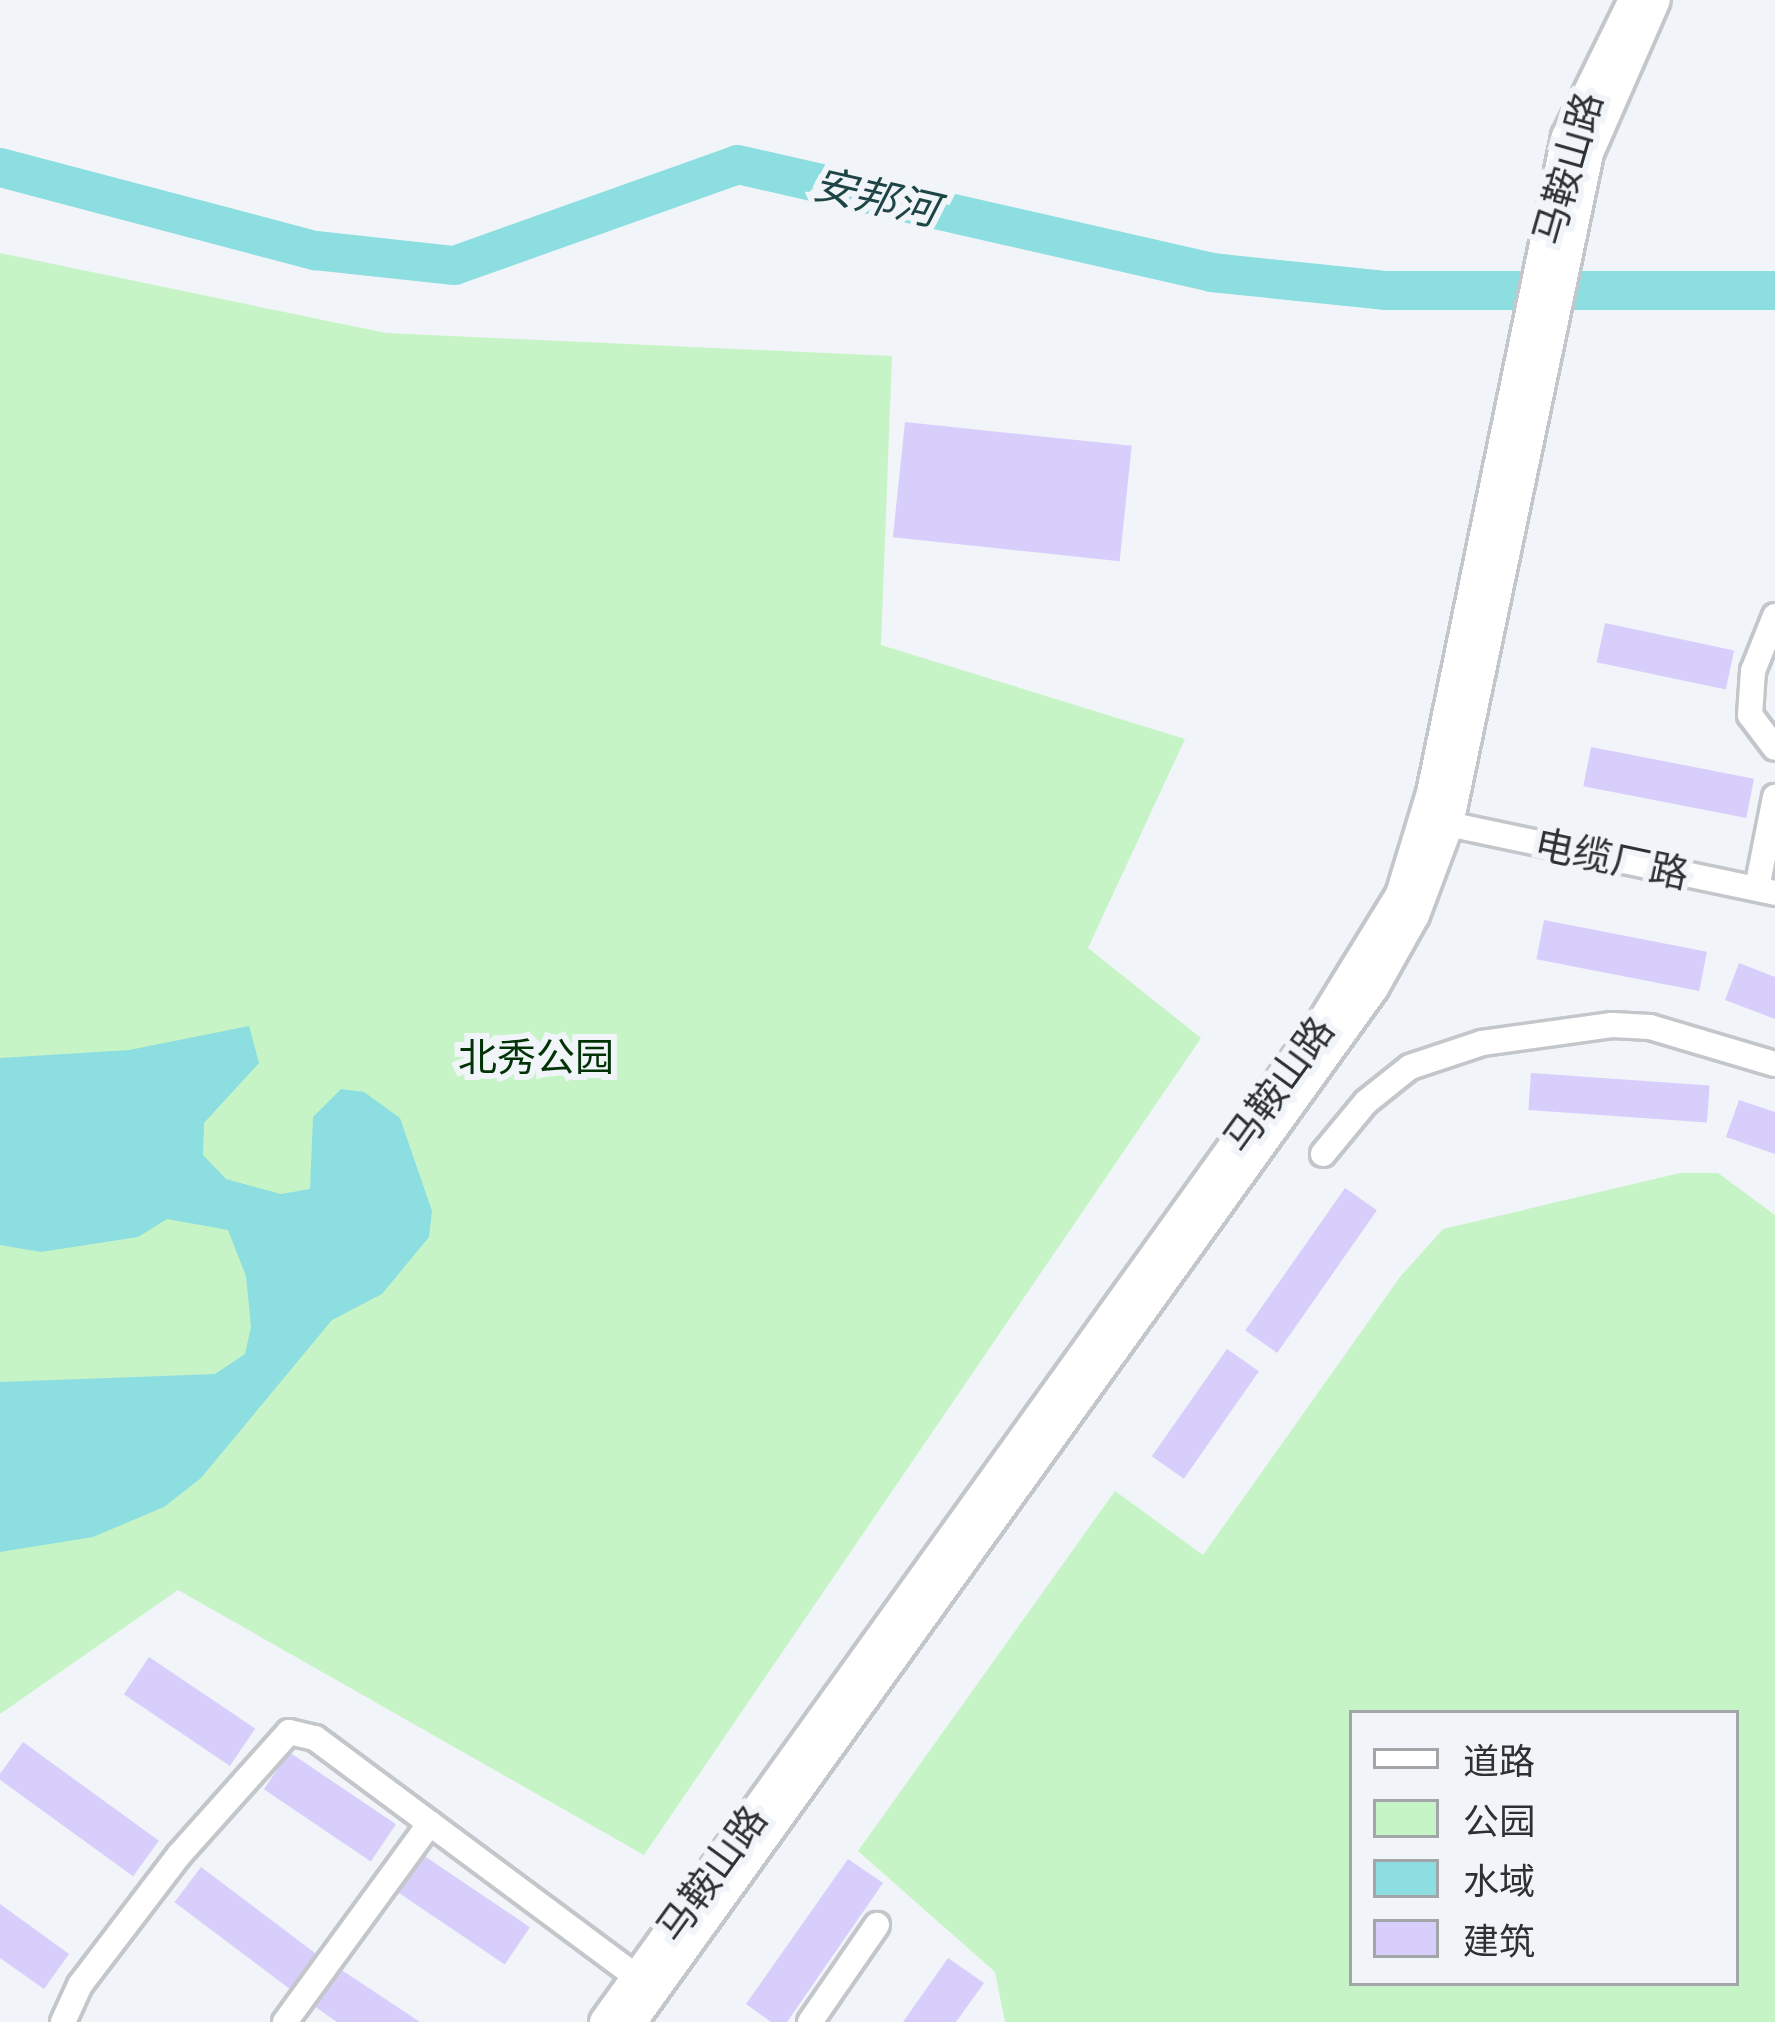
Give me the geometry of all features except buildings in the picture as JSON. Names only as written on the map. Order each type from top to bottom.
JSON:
[{"type":"main road","name":"马鞍山路","points":[[605,2022],[1387,922],[1425,826],[1506,484],[1561,224],[1644,3]]},
{"type":"main road","name":"马鞍山路","points":[[631,2022],[1373,988],[1414,915],[1448,824],[1506,484]]},
{"type":"street","points":[[1775,616],[1753,671],[1750,715],[1775,748]]},
{"type":"street","points":[[1766,891],[1775,797]]},
{"type":"street","name":"电缆厂路","points":[[1448,824],[1766,891]]},
{"type":"street","points":[[1323,1154],[1366,1102],[1410,1066],[1522,1035],[1651,1027],[1775,1064]]},
{"type":"street","points":[[63,2022],[80,1985],[179,1855],[289,1732],[315,1738],[637,1977]]},
{"type":"street","points":[[284,2022],[430,1823]]},
{"type":"street","points":[[810,2022],[877,1925]]},
{"type":"green space","name":"北秀公园","points":[[0,253],[386,333],[892,356],[881,645],[1185,739],[1088,948],[1201,1038],[644,1855],[178,1590],[0,1714]]},
{"type":"green space","points":[[1680,1173],[1718,1173],[1775,1215],[1775,2022],[1005,2022],[995,1972],[858,1851],[1115,1491],[1203,1555],[1400,1277],[1443,1229]]},
{"type":"water","points":[[249,1026],[259,1063],[204,1123],[203,1155],[226,1179],[281,1194],[310,1189],[313,1117],[341,1089],[364,1092],[400,1118],[432,1211],[429,1237],[382,1294],[332,1320],[201,1478],[164,1507],[93,1537],[0,1552],[0,1382],[215,1374],[245,1354],[251,1327],[246,1276],[228,1230],[167,1219],[138,1237],[41,1252],[0,1245],[0,1058],[129,1050]]},
{"type":"waterway","name":"安邦河","points":[[0,167],[315,250],[454,265],[737,164],[1211,272],[1384,290],[1775,290]]}]
